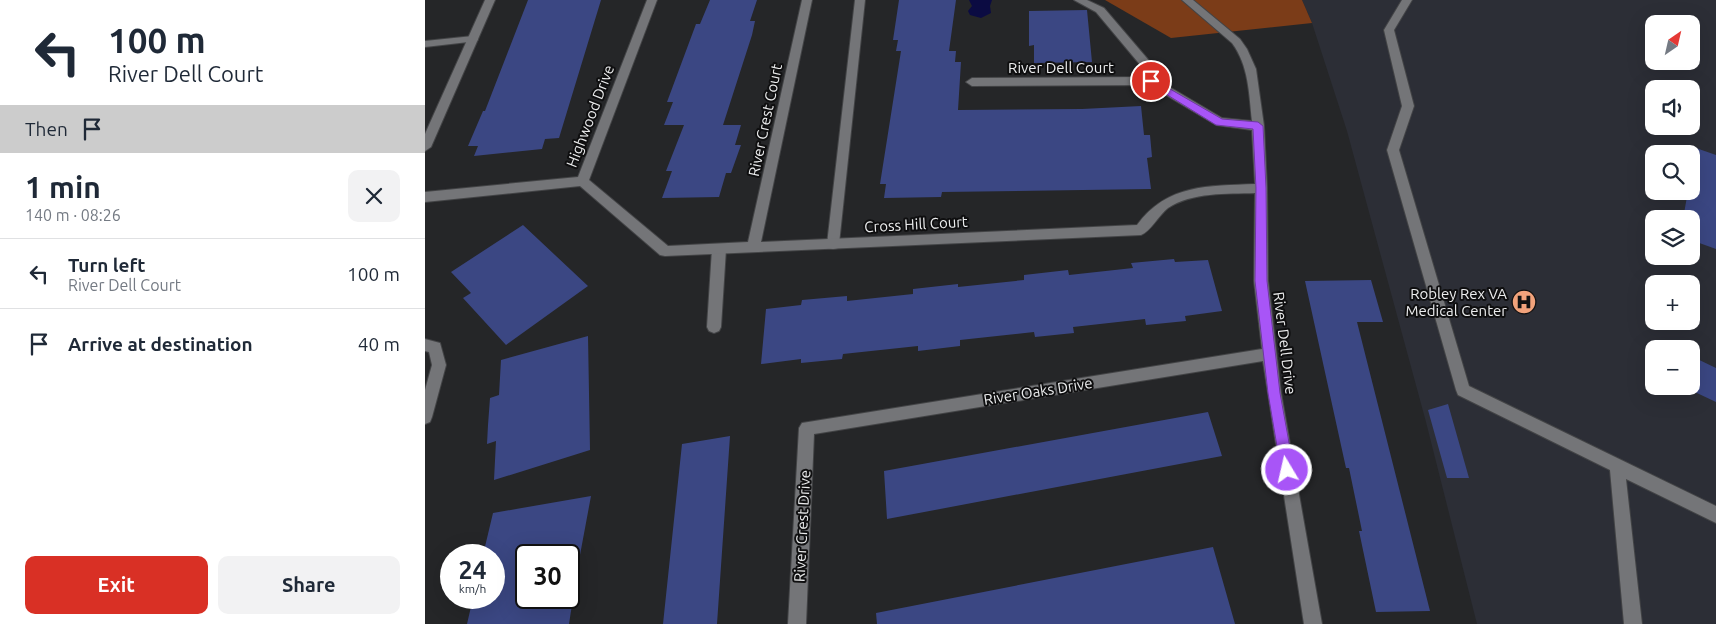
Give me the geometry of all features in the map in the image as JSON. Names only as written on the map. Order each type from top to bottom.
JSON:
[{"type":"street","points":[[425,147],[490,0]]},
{"type":"street","name":"Highwood Drive","points":[[425,197],[582,181],[653,0]]},
{"type":"street","name":"River Crest Court","points":[[753,247],[807,0]]},
{"type":"street","points":[[833,244],[860,0]]},
{"type":"street","points":[[1079,0],[1100,10],[1147,66],[1151,81],[1220,122],[1258,126]]},
{"type":"street","name":"River Dell Drive","points":[[1187,0],[1228,32],[1242,49],[1253,75],[1261,188],[1261,281],[1269,354],[1313,624]]},
{"type":"street","points":[[1407,0],[1389,30],[1408,106],[1393,150],[1463,390],[1716,515]]},
{"type":"street","points":[[425,44],[473,39]]},
{"type":"street","name":"River Dell Court","points":[[972,82],[1151,81]]},
{"type":"street","name":"Cross Hill Court","points":[[582,181],[665,251],[1141,230],[1149,215],[1163,204],[1182,195],[1261,188]]},
{"type":"street","points":[[714,327],[719,249]]},
{"type":"street","points":[[425,345],[435,348],[439,365],[425,417]]},
{"type":"street","name":"River Oaks Drive","points":[[807,428],[1269,354]]},
{"type":"street","name":"River Crest Drive","points":[[797,624],[807,428]]},
{"type":"street","points":[[1617,466],[1633,624]]},
{"type":"shaded area","points":[[969,0],[992,0],[990,6],[991,13],[981,18],[970,15],[968,11],[972,6]]},
{"type":"shaded area","points":[[1105,0],[1302,0],[1312,23],[1171,38]]},
{"type":"shaded area","name":"Robley Rex VA Medical Center","points":[[1302,0],[1716,0],[1716,624],[1477,624],[1426,422],[1347,131],[1312,23]]},
{"type":"building","points":[[528,0],[601,0],[559,138],[545,139],[542,149],[474,156],[478,146],[468,146],[483,111],[485,111]]},
{"type":"building","points":[[710,0],[757,0],[750,21],[755,21],[752,35],[723,125],[741,125],[735,145],[741,145],[731,173],[726,173],[719,197],[662,198],[672,171],[666,171],[684,125],[664,125],[673,102],[667,102],[696,24],[700,24]]},
{"type":"building","points":[[899,0],[956,0],[949,51],[956,51],[955,62],[961,62],[958,110],[1082,109],[1141,106],[1144,135],[1150,135],[1152,157],[1147,158],[1151,189],[942,192],[941,197],[884,198],[886,184],[880,184],[901,51],[896,51],[898,40],[893,40]]},
{"type":"building","points":[[1087,10],[1092,62],[1034,63],[1034,45],[1029,46],[1029,11]]},
{"type":"building","points":[[1700,149],[1716,155],[1716,249],[1700,243],[1700,210],[1685,210],[1686,200],[1700,200]]},
{"type":"building","points":[[523,225],[588,286],[506,345],[463,298],[471,293],[451,272]]},
{"type":"building","points":[[1174,259],[1175,262],[1208,260],[1222,311],[1185,316],[1186,321],[1146,325],[1145,319],[1073,327],[1074,333],[1035,337],[1034,332],[960,340],[960,346],[918,351],[918,346],[843,354],[842,359],[801,363],[801,359],[761,364],[766,309],[801,305],[802,300],[847,296],[847,301],[913,294],[913,289],[958,284],[958,287],[1024,280],[1024,275],[1068,270],[1069,275],[1133,268],[1131,263]]},
{"type":"building","points":[[1371,280],[1383,322],[1357,322],[1430,611],[1376,612],[1359,531],[1362,531],[1349,468],[1346,468],[1305,281]]},
{"type":"building","points":[[588,336],[590,450],[494,480],[496,441],[487,444],[488,425],[490,398],[499,395],[501,360]]},
{"type":"building","points":[[1700,360],[1716,368],[1716,402],[1700,394]]},
{"type":"building","points":[[1448,404],[1469,478],[1447,478],[1428,410]]},
{"type":"building","points":[[1208,412],[1222,456],[887,519],[884,471]]},
{"type":"building","points":[[730,436],[717,624],[663,624],[682,444]]},
{"type":"building","points":[[591,496],[580,555],[580,544],[515,544],[515,609],[571,609],[569,624],[467,624],[470,609],[505,609],[505,544],[486,544],[493,513]]},
{"type":"building","points":[[1213,547],[1235,624],[877,624],[876,613]]},
{"type":"place","name":"Robley Rex VA Medical Center","points":[[1524,302]]},
{"type":"route","points":[[1151,81],[1220,122],[1258,126],[1261,188],[1261,281],[1274,393],[1287,470]]}]
